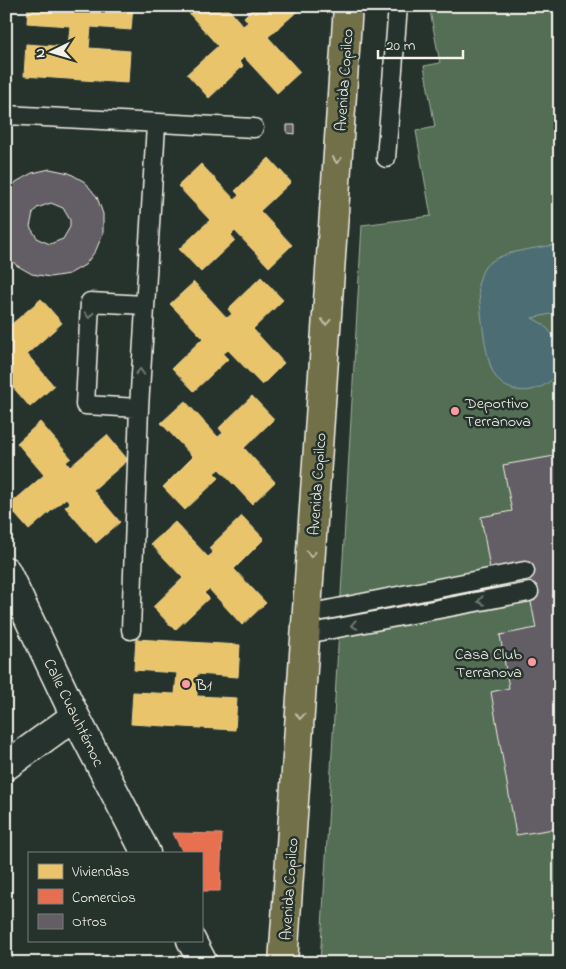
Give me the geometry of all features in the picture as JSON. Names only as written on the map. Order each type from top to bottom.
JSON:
[{"type":"main road","name":"Avenida Copilco","points":[[283,963],[348,6]]},
{"type":"street","name":"Calle Cuauhtémoc","points":[[6,571],[75,716],[145,852]]},
{"type":"street","points":[[11,754],[75,716]]},
{"type":"street","points":[[192,942],[202,963]]},
{"type":"lane","points":[[386,158],[398,6]]},
{"type":"lane","points":[[6,115],[156,125],[254,128]]},
{"type":"lane","points":[[131,630],[144,305],[156,125]]},
{"type":"lane","points":[[139,408],[85,405],[90,302],[144,305]]},
{"type":"lane","points":[[307,624],[526,571]]},
{"type":"lane","points":[[307,624],[529,592]]},
{"type":"green space","name":"Deportivo Terranova","points":[[429,6],[560,6],[560,963],[320,963],[362,225],[431,216],[416,131],[435,127],[424,66],[440,63]]},
{"type":"water","points":[[560,244],[560,312],[532,318],[543,324],[559,342],[559,370],[551,380],[535,389],[526,391],[509,388],[495,376],[488,358],[478,285],[482,273],[485,267],[499,257]]},
{"type":"building: Viviendas","points":[[28,6],[133,6],[131,30],[91,27],[89,48],[130,51],[128,83],[24,76],[26,44],[68,47],[70,26],[27,23]]},
{"type":"building: Viviendas","points":[[192,6],[226,6],[243,26],[248,22],[244,17],[255,6],[298,6],[300,9],[268,37],[300,72],[277,93],[244,57],[239,62],[243,66],[209,98],[187,74],[218,46],[187,11]]},
{"type":"building: Viviendas","points":[[269,158],[291,182],[260,211],[292,245],[269,267],[235,231],[231,235],[235,240],[201,272],[179,249],[210,220],[178,186],[201,164],[235,200],[239,195],[235,191]]},
{"type":"building: Viviendas","points":[[261,277],[283,300],[253,329],[284,363],[262,385],[228,350],[223,354],[228,359],[194,391],[172,368],[203,338],[170,304],[194,282],[227,318],[232,314],[228,309]]},
{"type":"building: Viviendas","points":[[41,299],[62,323],[27,354],[54,386],[30,407],[6,379],[6,329]]},
{"type":"building: Viviendas","points":[[252,396],[274,419],[244,448],[275,482],[252,504],[219,469],[214,473],[219,478],[185,510],[163,487],[193,457],[161,423],[185,401],[218,437],[223,433],[219,428]]},
{"type":"building: Viviendas","points":[[40,422],[71,458],[66,462],[70,467],[107,435],[128,460],[93,490],[120,522],[96,543],[65,507],[70,503],[66,498],[29,530],[8,506],[44,475],[17,443]]},
{"type":"building: Viviendas","points":[[242,516],[264,539],[234,569],[266,603],[242,625],[209,589],[204,593],[209,598],[175,630],[153,607],[183,578],[151,544],[175,522],[208,557],[213,553],[209,548]]},
{"type":"building: Viviendas","name":"B1","points":[[136,639],[240,645],[238,677],[197,674],[197,696],[237,698],[235,730],[131,724],[133,692],[175,694],[177,673],[134,670]]},
{"type":"building: Comercios","points":[[173,833],[222,834],[220,891],[202,891],[202,852],[182,852]]},
{"type":"building: Otros","points":[[287,125],[295,125],[295,134],[287,133]]},
{"type":"building: Otros","points":[[50,169],[69,173],[85,182],[97,197],[103,214],[103,233],[96,250],[85,265],[69,274],[50,277],[32,274],[16,265],[6,253],[6,194],[16,182],[32,173]],"holes":[[[51,203],[63,208],[70,220],[70,227],[63,239],[50,244],[38,239],[30,227],[33,213],[37,208]]]},
{"type":"building: Otros","name":"Casa Club Terranova","points":[[560,455],[560,828],[516,835],[491,692],[509,688],[500,635],[536,628],[525,571],[491,574],[481,517],[512,511],[503,465]]},
{"type":"place","name":"Deportivo Terranova","points":[[455,411]]},
{"type":"place","name":"Casa Club Terranova","points":[[532,662]]},
{"type":"place","name":"B1","points":[[186,684]]}]
